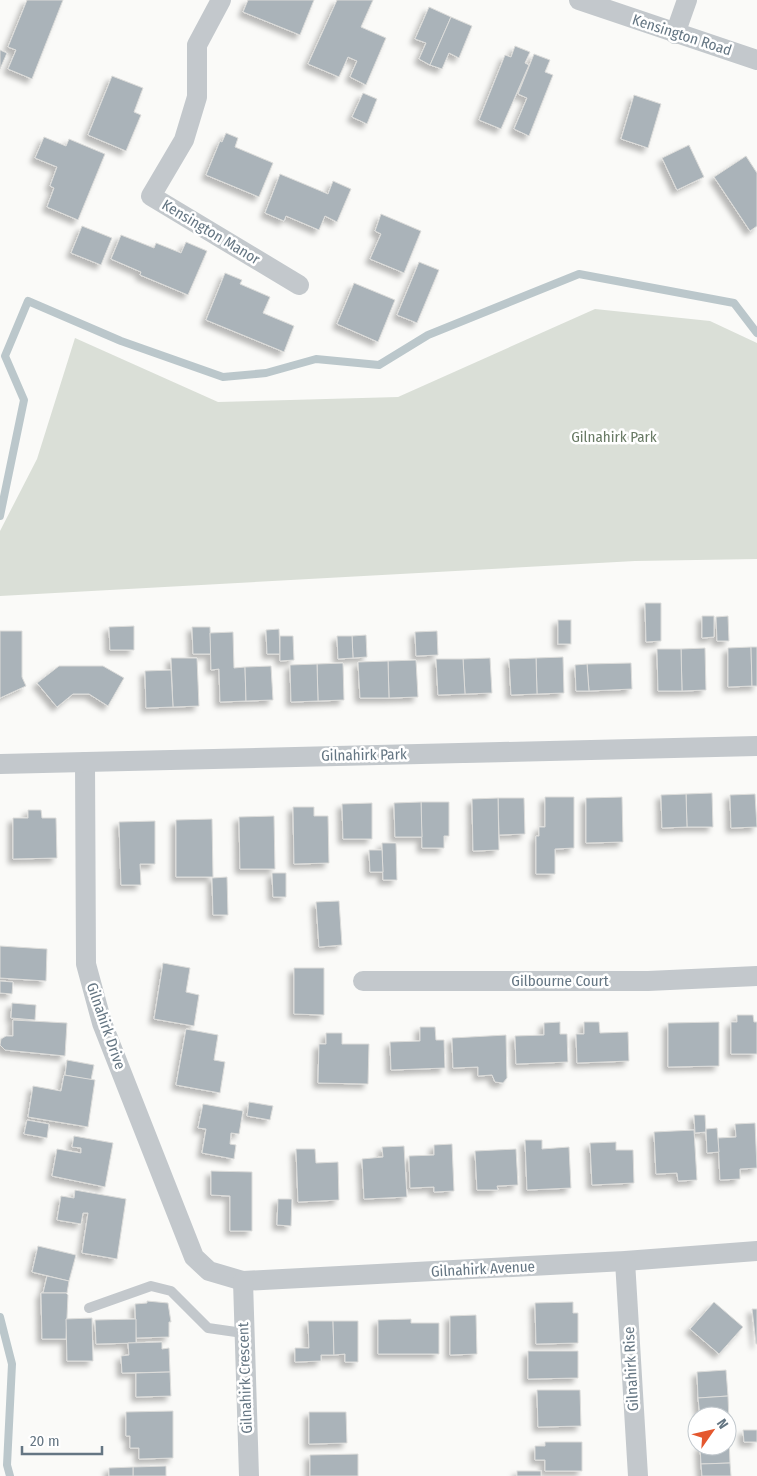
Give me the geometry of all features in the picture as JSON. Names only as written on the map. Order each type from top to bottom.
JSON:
[{"type":"street","name":"Kensington Manor","points":[[221,0],[197,45],[197,97],[184,140],[151,196],[299,285]]},
{"type":"street","name":"Kensington Road","points":[[579,0],[675,34],[757,60]]},
{"type":"street","points":[[675,34],[687,0]]},
{"type":"street","name":"Gilnahirk Park","points":[[0,764],[757,746]]},
{"type":"street","name":"Gilnahirk Drive","points":[[85,762],[86,964],[102,1023],[194,1257],[209,1270]]},
{"type":"street","name":"Gilbourne Court","points":[[363,981],[648,980],[757,976]]},
{"type":"street","name":"Gilnahirk Avenue","points":[[209,1270],[243,1281],[625,1261],[757,1251]]},
{"type":"street","name":"Gilnahirk Rise","points":[[625,1261],[638,1476]]},
{"type":"street","name":"Gilnahirk Crescent","points":[[243,1281],[243,1333],[249,1476]]},
{"type":"lane","points":[[89,1308],[150,1286],[170,1291],[208,1328],[243,1333]]},
{"type":"green space","name":"Gilnahirk Park","points":[[595,309],[710,321],[757,343],[757,559],[635,561],[0,596],[0,531],[37,459],[75,338],[218,402],[398,397]]},
{"type":"building","points":[[27,0],[63,0],[32,79],[8,69],[16,50],[8,47]]},
{"type":"building","points":[[248,0],[314,0],[300,35],[243,12]]},
{"type":"building","points":[[337,0],[373,0],[361,27],[386,38],[366,85],[350,77],[357,61],[348,57],[339,77],[308,64]]},
{"type":"building","points":[[429,7],[451,17],[430,65],[419,59],[426,43],[415,39]]},
{"type":"building","points":[[451,17],[472,26],[459,58],[449,53],[442,69],[430,65]]},
{"type":"building","points":[[515,46],[530,52],[525,63],[529,65],[501,129],[479,120],[505,55],[511,57]]},
{"type":"building","points":[[0,50],[7,53],[0,69]]},
{"type":"building","points":[[534,54],[550,60],[545,72],[553,75],[529,136],[514,129],[527,98],[518,94]]},
{"type":"building","points":[[112,76],[143,88],[134,112],[141,115],[126,151],[88,135]]},
{"type":"building","points":[[363,93],[377,99],[367,124],[352,117]]},
{"type":"building","points":[[634,95],[661,104],[648,148],[621,139]]},
{"type":"building","points":[[226,133],[238,138],[235,147],[273,163],[259,197],[206,175],[220,141],[222,142]]},
{"type":"building","points":[[44,137],[66,146],[69,139],[105,154],[78,220],[47,207],[54,188],[50,186],[57,167],[35,158]]},
{"type":"building","points":[[689,145],[704,177],[677,190],[662,158]]},
{"type":"building","points":[[746,156],[757,173],[757,226],[750,231],[714,177]]},
{"type":"building","points":[[280,174],[328,194],[333,181],[351,189],[337,222],[325,216],[319,230],[286,216],[284,221],[265,213]]},
{"type":"building","points":[[381,214],[421,231],[404,273],[370,259],[381,234],[375,231]]},
{"type":"building","points":[[82,226],[112,238],[101,265],[71,253]]},
{"type":"building","points":[[121,235],[154,248],[156,243],[181,253],[186,242],[207,251],[188,295],[140,275],[141,272],[111,259]]},
{"type":"building","points":[[419,262],[439,270],[417,323],[397,315]]},
{"type":"building","points":[[225,273],[242,280],[240,284],[270,297],[263,313],[294,326],[284,352],[206,320]]},
{"type":"building","points":[[354,283],[395,300],[378,342],[337,324]]},
{"type":"building","points":[[645,603],[661,603],[661,641],[646,642]]},
{"type":"building","points":[[702,616],[714,616],[714,637],[702,638]]},
{"type":"building","points":[[728,616],[729,641],[717,641],[716,617]]},
{"type":"building","points":[[558,620],[571,620],[571,644],[558,644]]},
{"type":"building","points":[[134,626],[134,650],[110,650],[109,627]]},
{"type":"building","points":[[192,627],[210,627],[211,654],[193,654]]},
{"type":"building","points":[[279,629],[280,654],[267,654],[266,630]]},
{"type":"building","points":[[0,631],[22,631],[22,677],[26,686],[0,698]]},
{"type":"building","points":[[437,631],[438,655],[416,656],[415,632]]},
{"type":"building","points":[[233,632],[234,668],[245,667],[246,701],[220,702],[219,669],[211,670],[210,633]]},
{"type":"building","points":[[366,635],[367,657],[353,658],[352,636]]},
{"type":"building","points":[[280,636],[293,636],[294,660],[280,661]]},
{"type":"building","points":[[337,636],[352,636],[353,658],[338,659]]},
{"type":"building","points":[[751,647],[752,686],[728,687],[728,648]]},
{"type":"building","points":[[751,647],[757,647],[757,686],[752,686]]},
{"type":"building","points":[[705,648],[706,690],[682,691],[681,649]]},
{"type":"building","points":[[657,649],[681,649],[682,691],[658,691]]},
{"type":"building","points":[[563,657],[564,693],[537,694],[536,658]]},
{"type":"building","points":[[171,658],[197,658],[199,706],[173,707]]},
{"type":"building","points":[[490,658],[492,693],[465,694],[463,659]]},
{"type":"building","points":[[536,658],[537,694],[511,695],[509,659]]},
{"type":"building","points":[[436,659],[463,659],[465,694],[438,695]]},
{"type":"building","points":[[416,660],[418,697],[389,698],[388,661]]},
{"type":"building","points":[[388,661],[389,698],[360,698],[358,662]]},
{"type":"building","points":[[343,663],[344,700],[318,701],[317,664]]},
{"type":"building","points":[[631,663],[632,689],[589,691],[587,664]]},
{"type":"building","points":[[317,664],[318,701],[291,702],[290,665]]},
{"type":"building","points":[[587,664],[589,691],[576,691],[575,665]]},
{"type":"building","points":[[59,666],[103,666],[124,678],[108,706],[89,694],[73,694],[57,707],[37,683]]},
{"type":"building","points":[[271,666],[273,700],[246,701],[245,667]]},
{"type":"building","points":[[171,670],[173,707],[146,708],[145,671]]},
{"type":"building","points":[[712,793],[713,827],[687,827],[686,794]]},
{"type":"building","points":[[686,794],[687,827],[662,828],[661,795]]},
{"type":"building","points":[[755,794],[757,827],[731,828],[730,795]]},
{"type":"building","points":[[545,797],[574,797],[574,848],[555,849],[555,874],[536,874],[536,836],[539,836],[539,827],[545,827]]},
{"type":"building","points":[[622,797],[623,842],[586,843],[586,798]]},
{"type":"building","points":[[498,798],[524,798],[525,834],[499,835]]},
{"type":"building","points":[[498,798],[499,850],[473,851],[472,799]]},
{"type":"building","points":[[421,802],[449,802],[449,836],[444,836],[444,848],[422,848]]},
{"type":"building","points":[[421,802],[422,837],[395,837],[394,803]]},
{"type":"building","points":[[372,803],[372,839],[343,839],[342,804]]},
{"type":"building","points":[[293,807],[314,807],[314,816],[328,816],[329,863],[294,864]]},
{"type":"building","points":[[28,810],[41,810],[42,818],[56,818],[57,858],[13,859],[13,818],[28,818]]},
{"type":"building","points":[[274,816],[275,869],[240,869],[239,817]]},
{"type":"building","points":[[212,819],[213,877],[176,877],[176,820]]},
{"type":"building","points":[[155,821],[155,864],[140,864],[141,885],[121,885],[119,822]]},
{"type":"building","points":[[382,843],[396,843],[397,880],[383,880]]},
{"type":"building","points":[[369,850],[382,850],[383,872],[370,872]]},
{"type":"building","points":[[272,873],[286,873],[286,897],[273,897]]},
{"type":"building","points":[[227,877],[228,915],[213,915],[212,878]]},
{"type":"building","points":[[339,901],[342,945],[319,947],[316,902]]},
{"type":"building","points":[[0,946],[47,949],[46,981],[0,978]]},
{"type":"building","points":[[163,963],[190,968],[186,992],[199,995],[194,1026],[154,1019]]},
{"type":"building","points":[[294,968],[324,968],[324,1015],[294,1014]]},
{"type":"building","points":[[0,981],[13,982],[12,994],[0,993]]},
{"type":"building","points":[[12,1003],[36,1005],[35,1020],[11,1018]]},
{"type":"building","points":[[737,1015],[753,1015],[754,1022],[757,1022],[757,1054],[731,1054],[731,1022],[737,1022]]},
{"type":"building","points":[[13,1020],[67,1023],[65,1056],[5,1050],[0,1045],[1,1039],[6,1036],[13,1036]]},
{"type":"building","points":[[560,1022],[560,1034],[567,1034],[568,1062],[516,1064],[515,1036],[544,1035],[544,1023]]},
{"type":"building","points":[[584,1022],[599,1022],[600,1033],[628,1032],[629,1061],[577,1063],[576,1034],[584,1034]]},
{"type":"building","points":[[719,1022],[719,1066],[668,1067],[668,1023]]},
{"type":"building","points":[[420,1027],[435,1027],[436,1040],[444,1040],[445,1068],[391,1070],[390,1042],[420,1041]]},
{"type":"building","points":[[186,1029],[218,1035],[214,1060],[225,1062],[220,1093],[176,1085]]},
{"type":"building","points":[[326,1033],[342,1033],[342,1044],[369,1044],[368,1084],[318,1083],[319,1044],[326,1044]]},
{"type":"building","points":[[506,1035],[507,1078],[503,1083],[495,1082],[492,1075],[478,1076],[478,1067],[453,1068],[452,1038]]},
{"type":"building","points":[[67,1060],[94,1065],[91,1080],[65,1075]]},
{"type":"building","points":[[64,1075],[95,1080],[88,1127],[28,1117],[33,1086],[61,1091]]},
{"type":"building","points":[[249,1102],[273,1106],[270,1120],[247,1116]]},
{"type":"building","points":[[203,1104],[243,1111],[239,1134],[231,1133],[230,1144],[236,1145],[234,1159],[202,1153],[206,1129],[198,1128]]},
{"type":"building","points":[[694,1115],[705,1115],[706,1132],[695,1133]]},
{"type":"building","points":[[27,1120],[49,1124],[47,1138],[24,1134]]},
{"type":"building","points":[[755,1123],[757,1168],[740,1169],[740,1179],[720,1180],[718,1138],[736,1137],[735,1124]]},
{"type":"building","points":[[717,1128],[719,1152],[707,1153],[706,1129]]},
{"type":"building","points":[[694,1130],[697,1180],[678,1181],[677,1173],[656,1174],[654,1132]]},
{"type":"building","points":[[74,1136],[113,1143],[105,1187],[52,1176],[57,1149],[81,1153],[81,1148],[72,1147]]},
{"type":"building","points":[[525,1140],[542,1140],[542,1149],[569,1147],[571,1188],[527,1190]]},
{"type":"building","points":[[616,1142],[616,1150],[633,1150],[634,1183],[592,1185],[590,1143]]},
{"type":"building","points":[[452,1144],[454,1191],[434,1192],[434,1187],[410,1188],[409,1156],[434,1155],[434,1145]]},
{"type":"building","points":[[404,1146],[407,1197],[364,1199],[362,1159],[383,1157],[382,1147]]},
{"type":"building","points":[[296,1149],[315,1149],[316,1163],[338,1162],[339,1200],[298,1202]]},
{"type":"building","points":[[516,1149],[518,1185],[497,1186],[498,1190],[477,1190],[475,1151]]},
{"type":"building","points":[[211,1171],[252,1172],[252,1231],[230,1231],[230,1196],[211,1195]]},
{"type":"building","points":[[75,1190],[126,1199],[117,1259],[82,1253],[88,1213],[83,1213],[81,1224],[57,1220],[61,1196],[74,1198]]},
{"type":"building","points":[[278,1199],[292,1199],[291,1226],[277,1225]]},
{"type":"building","points":[[38,1246],[76,1255],[69,1281],[32,1272]]},
{"type":"building","points":[[47,1276],[69,1281],[67,1293],[43,1293]]},
{"type":"building","points":[[41,1293],[66,1293],[68,1295],[66,1339],[42,1339]]},
{"type":"building","points":[[147,1301],[168,1303],[171,1322],[169,1322],[169,1337],[136,1338],[135,1304],[147,1303]]},
{"type":"building","points":[[573,1302],[573,1313],[578,1313],[578,1343],[536,1344],[535,1303]]},
{"type":"building","points":[[714,1302],[743,1327],[719,1354],[690,1329]]},
{"type":"building","points":[[752,1309],[757,1309],[757,1344],[756,1344]]},
{"type":"building","points":[[476,1315],[477,1354],[450,1355],[450,1316]]},
{"type":"building","points":[[92,1318],[93,1361],[67,1361],[66,1319]]},
{"type":"building","points":[[136,1319],[136,1343],[96,1344],[95,1320]]},
{"type":"building","points":[[411,1319],[411,1323],[439,1323],[439,1354],[378,1354],[378,1320]]},
{"type":"building","points":[[308,1321],[333,1321],[334,1355],[321,1355],[321,1361],[295,1362],[295,1348],[309,1348]]},
{"type":"building","points":[[333,1321],[358,1321],[358,1362],[345,1362],[345,1354],[334,1355]]},
{"type":"building","points":[[162,1342],[162,1349],[169,1348],[170,1372],[122,1373],[121,1356],[129,1355],[128,1343]]},
{"type":"building","points":[[528,1351],[578,1351],[578,1378],[528,1379]]},
{"type":"building","points":[[726,1370],[728,1396],[698,1398],[697,1372]]},
{"type":"building","points":[[170,1372],[171,1396],[136,1397],[136,1373]]},
{"type":"building","points":[[537,1390],[580,1390],[581,1426],[538,1427]]},
{"type":"building","points":[[728,1396],[728,1406],[699,1406],[698,1398]]},
{"type":"building","points":[[173,1411],[173,1458],[139,1459],[139,1448],[130,1448],[130,1436],[126,1436],[126,1412]]},
{"type":"building","points":[[309,1412],[346,1412],[347,1443],[309,1444]]},
{"type":"building","points":[[743,1430],[757,1430],[757,1442],[744,1442]]},
{"type":"building","points":[[545,1442],[582,1442],[582,1471],[545,1471],[545,1460],[535,1460],[535,1446],[545,1446]]},
{"type":"building","points":[[358,1454],[358,1476],[310,1476],[310,1455]]},
{"type":"building","points":[[701,1456],[730,1456],[730,1463],[701,1464]]},
{"type":"building","points":[[730,1463],[731,1476],[702,1476],[701,1464]]},
{"type":"building","points":[[166,1466],[166,1476],[133,1476],[133,1467]]},
{"type":"building","points":[[133,1467],[133,1476],[109,1476],[109,1468]]},
{"type":"building","points":[[517,1471],[541,1471],[541,1476],[517,1476]]},
{"type":"waterway","points":[[0,516],[24,400],[5,356],[28,301],[121,341],[223,377],[266,373],[316,359],[379,365],[428,335],[579,274],[734,303],[757,333]]},
{"type":"waterway","points":[[0,1317],[12,1364],[7,1465],[10,1476]]}]
